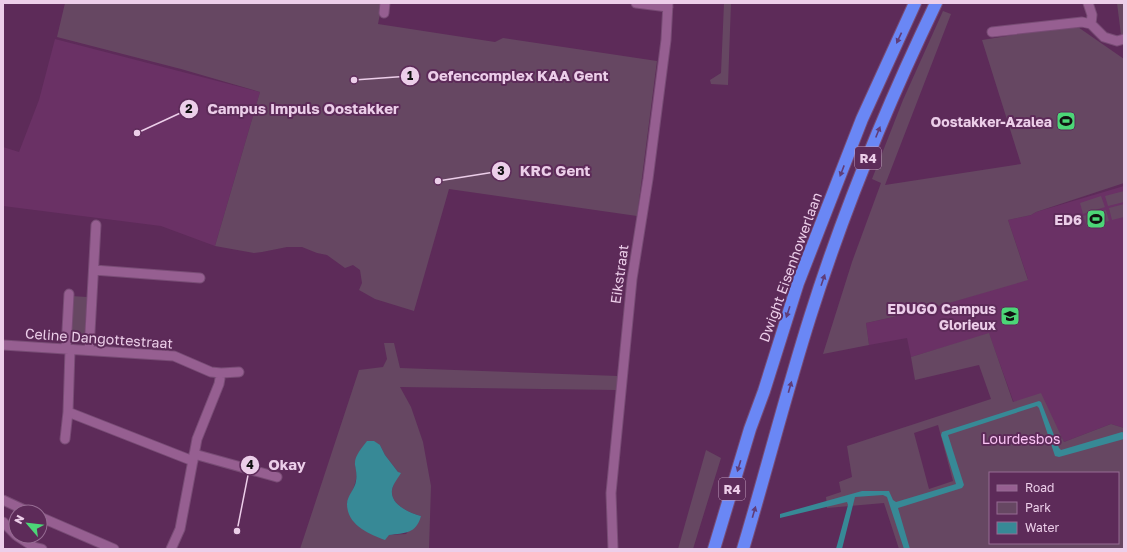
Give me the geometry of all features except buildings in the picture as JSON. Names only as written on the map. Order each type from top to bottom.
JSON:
[{"type":"highway","name":"Dwight Eisenhowerlaan","points":[[714,549],[750,429],[764,391],[798,283],[862,119],[915,3]]},
{"type":"highway","name":"R4","points":[[743,549],[810,317],[835,244],[884,117],[936,3]]},
{"type":"street","points":[[384,13],[385,3]]},
{"type":"street","points":[[636,3],[668,5]]},
{"type":"street","points":[[1088,3],[1092,15],[1091,24]]},
{"type":"street","name":"Eikstraat","points":[[613,549],[611,493],[631,287],[648,179],[666,40],[668,5]]},
{"type":"street","points":[[992,32],[1082,22],[1091,24],[1104,37],[1117,41],[1124,39]]},
{"type":"street","points":[[88,350],[96,225]]},
{"type":"street","points":[[94,270],[200,278]]},
{"type":"street","points":[[65,439],[68,412],[69,294]]},
{"type":"street","name":"Celine Dangottestraat","points":[[3,345],[174,356],[211,372],[240,372]]},
{"type":"street","points":[[171,549],[180,529],[197,440],[219,384],[221,372]]},
{"type":"street","points":[[68,412],[193,458],[277,476]]},
{"type":"street","points":[[48,521],[109,548]]},
{"type":"shaded area","points":[[55,39],[260,92],[215,246],[161,226],[3,206],[3,147],[19,152],[39,100]]},
{"type":"shaded area","name":"EDUGO Campus Glorieux","points":[[1124,186],[1124,428],[1111,424],[1064,442],[1054,422],[1014,403],[989,334],[911,357],[907,338],[869,345],[866,323],[925,310],[1028,279],[1008,220],[1031,215],[1036,212]]},
{"type":"green space","points":[[65,3],[376,3],[382,4],[378,24],[495,42],[503,38],[657,61],[637,216],[449,189],[414,311],[375,299],[359,290],[362,283],[360,270],[353,265],[345,268],[327,255],[302,247],[287,247],[254,253],[215,246],[260,92],[181,69],[57,37]]},
{"type":"green space","points":[[724,3],[731,3],[728,85],[711,84],[710,80],[721,73]]},
{"type":"green space","points":[[1117,3],[1124,3],[1124,35],[1121,35]]},
{"type":"green space","points":[[943,11],[951,14],[885,185],[1021,164],[982,40],[1075,25],[1124,59],[1124,183],[1036,212],[1031,215],[1008,220],[1028,280],[925,310],[866,323],[869,345],[823,354],[852,262],[881,183],[872,179],[903,100]]},
{"type":"green space","points":[[1124,191],[1124,202],[1108,206],[1105,196]]},
{"type":"green space","points":[[1101,196],[1105,207],[1083,214],[1080,203]]},
{"type":"green space","points":[[1124,204],[1124,217],[1112,220],[1109,208]]},
{"type":"green space","name":"ED6","points":[[1106,210],[1109,221],[1087,227],[1083,216]]},
{"type":"green space","points":[[71,296],[87,297],[84,343],[69,342]]},
{"type":"green space","name":"Lourdesbos","points":[[989,333],[1013,402],[1041,393],[1064,442],[1111,424],[1124,428],[1124,549],[899,549],[884,503],[827,508],[826,497],[841,492],[839,482],[852,477],[847,446],[991,399],[979,365],[915,380],[911,357]],"holes":[[[938,425],[953,481],[929,489],[914,433]]]},
{"type":"green space","points":[[384,343],[394,343],[400,368],[618,376],[616,390],[400,387],[411,407],[423,442],[431,486],[429,549],[300,549],[359,370],[383,367],[387,359]],"holes":[[[380,445],[385,455],[398,472],[392,490],[394,500],[402,508],[421,516],[406,534],[389,535],[347,503],[356,480],[357,475],[355,465]]]},
{"type":"green space","points":[[706,450],[721,458],[693,549],[678,549]]},
{"type":"water","points":[[1039,401],[1041,402],[1061,450],[1122,432],[1124,433],[1124,439],[1059,457],[1055,456],[1039,408],[1037,406],[948,435],[964,485],[962,488],[898,508],[910,549],[904,549],[887,497],[883,495],[855,497],[842,549],[836,549],[848,505],[847,502],[780,518],[780,514],[862,491],[889,491],[893,500],[896,502],[956,484],[941,435],[942,432]]},
{"type":"water","points":[[367,441],[374,441],[380,445],[385,455],[398,472],[401,473],[394,483],[392,490],[394,500],[402,508],[421,516],[416,526],[409,532],[389,535],[385,540],[360,528],[351,518],[348,511],[347,501],[356,481],[356,458]]},
{"type":"place","name":"Oefencomplex KAA Gent","points":[[354,80]]},
{"type":"place","name":"Oostakker-Azalea","points":[[1066,121]]},
{"type":"place","name":"Campus Impuls Oostakker","points":[[137,133]]},
{"type":"place","name":"KRC Gent","points":[[438,181]]},
{"type":"place","name":"ED6","points":[[1096,219]]},
{"type":"place","name":"EDUGO Campus Glorieux","points":[[1010,316]]},
{"type":"place","name":"Okay","points":[[237,531]]}]
